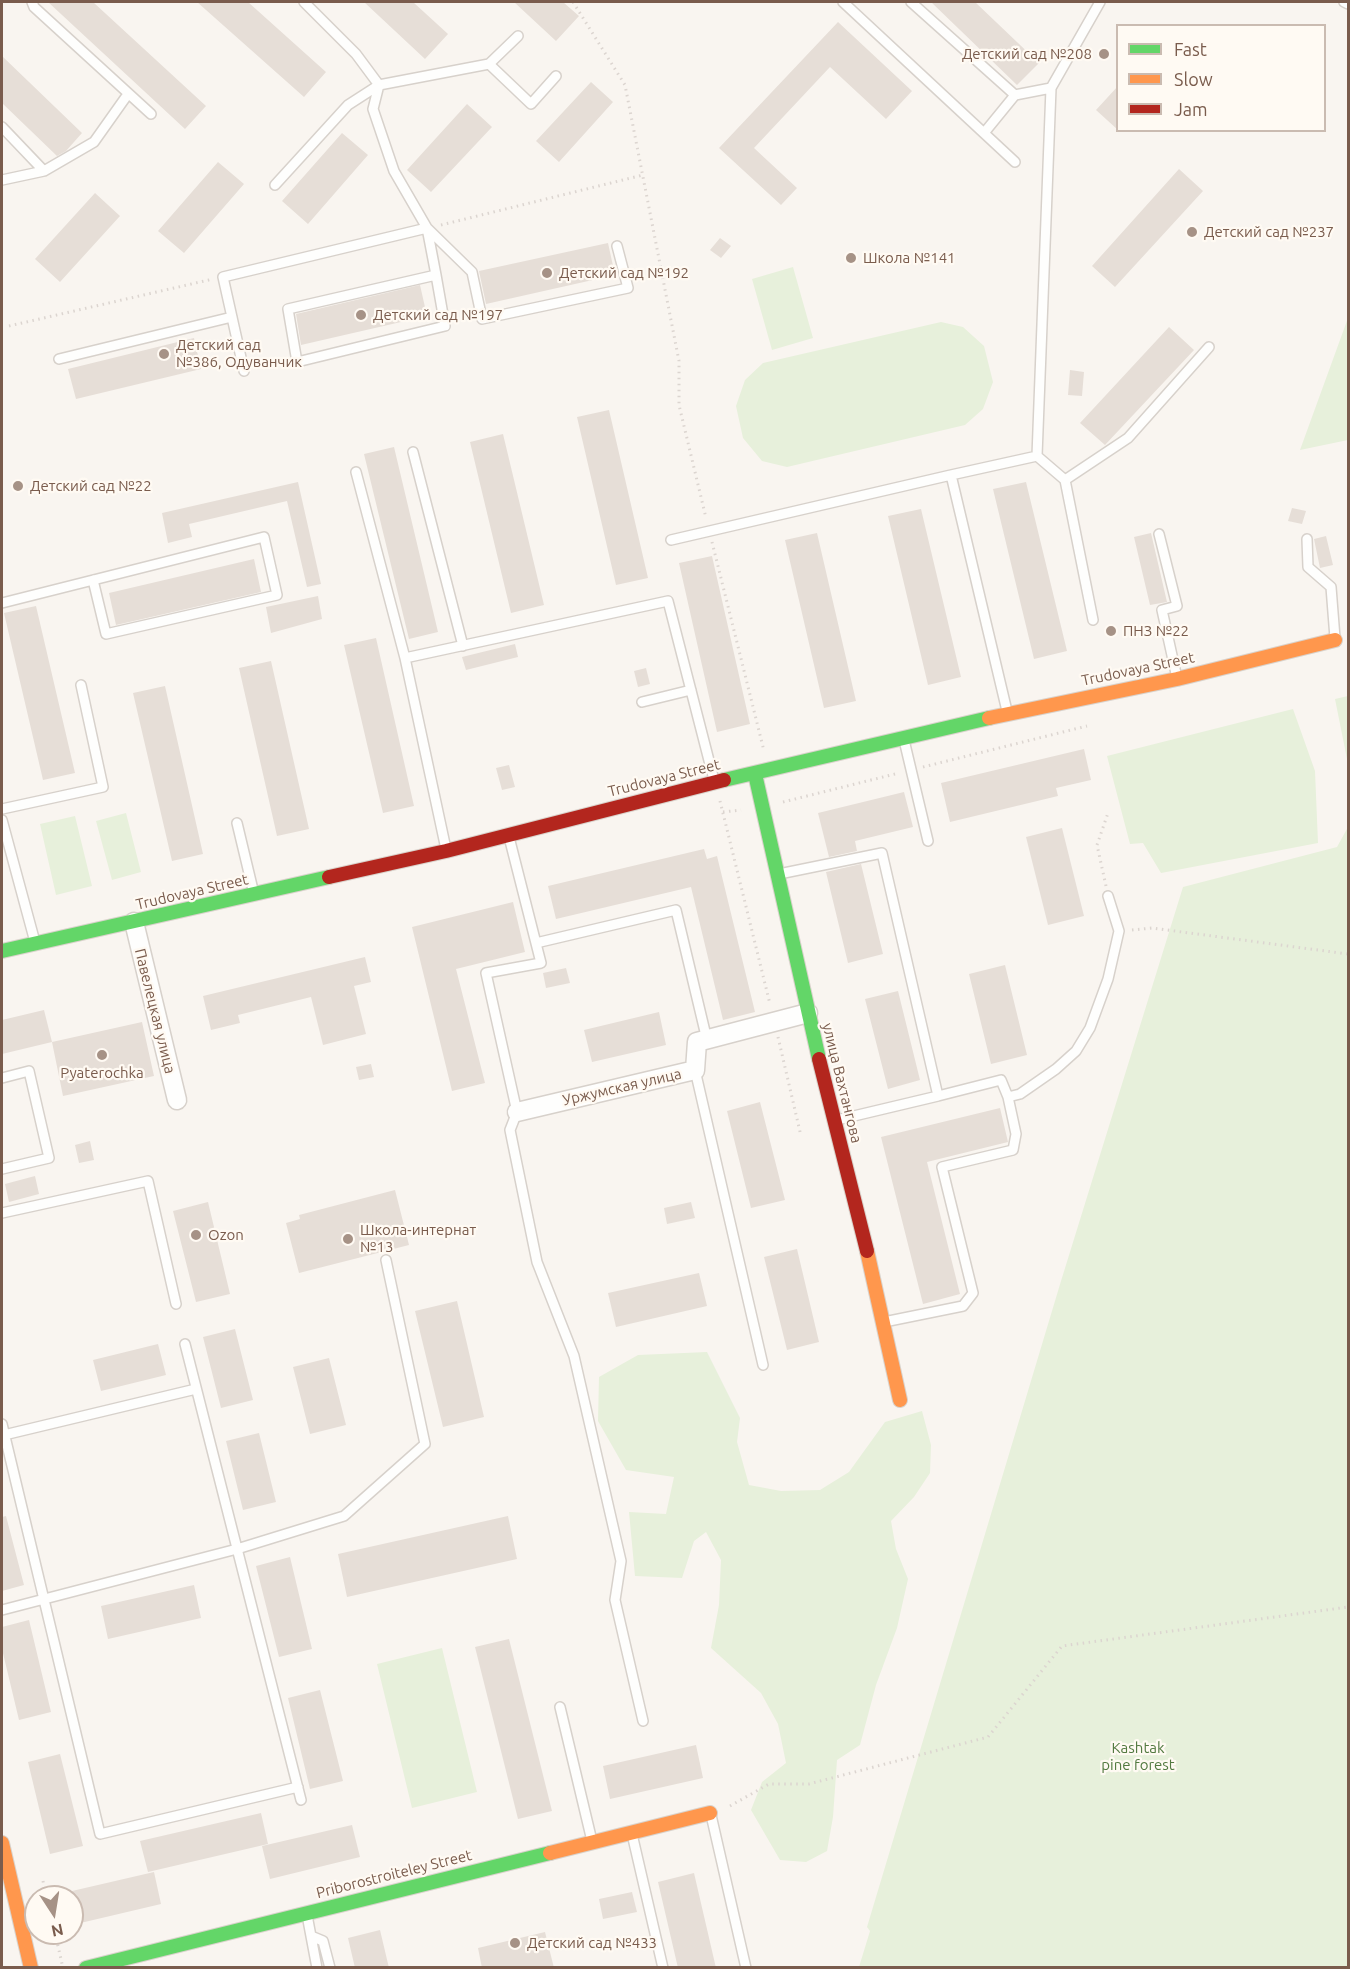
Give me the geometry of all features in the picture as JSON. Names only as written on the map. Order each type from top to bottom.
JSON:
[{"type":"street","name":"Trudovaya Street","points":[[2,951],[446,851],[715,782],[1008,713],[1177,679],[1335,640]]},
{"type":"street","name":"улица Вахтангова","points":[[754,774],[807,1013],[884,1322],[900,1400]]},
{"type":"street","name":"Павелецкая улица","points":[[134,922],[177,1100]]},
{"type":"street","points":[[707,1040],[807,1013]]},
{"type":"street","name":"Уржумская улица","points":[[517,1112],[694,1070],[697,1042],[707,1040]]},
{"type":"street","name":"Priborostroiteley Street","points":[[87,1968],[710,1813]]},
{"type":"street","points":[[2,1843],[31,1968]]},
{"type":"lane","points":[[32,2],[34,7],[152,114]]},
{"type":"lane","points":[[304,2],[356,54],[379,85]]},
{"type":"lane","points":[[843,2],[1015,162]]},
{"type":"lane","points":[[911,2],[1015,95]]},
{"type":"lane","points":[[1037,456],[1051,88],[1100,2]]},
{"type":"lane","points":[[1344,2],[1348,4]]},
{"type":"lane","points":[[275,185],[348,105],[379,85],[489,64],[518,36]]},
{"type":"lane","points":[[489,64],[531,104],[556,76]]},
{"type":"lane","points":[[379,85],[373,109],[394,171],[427,228],[471,272],[482,319],[628,288],[617,246]]},
{"type":"lane","points":[[984,134],[1015,95],[1051,88]]},
{"type":"lane","points":[[2,180],[44,171],[94,142],[128,94]]},
{"type":"lane","points":[[2,127],[44,171]]},
{"type":"lane","points":[[427,228],[436,275],[445,326],[297,362],[288,309],[436,275]]},
{"type":"lane","points":[[244,370],[223,277],[427,228]]},
{"type":"lane","points":[[59,359],[232,317]]},
{"type":"lane","points":[[1065,480],[1128,438],[1209,347]]},
{"type":"lane","points":[[413,452],[463,646]]},
{"type":"lane","points":[[671,540],[1037,456]]},
{"type":"lane","points":[[1037,456],[1065,480],[1093,620]]},
{"type":"lane","points":[[356,472],[405,658],[446,851]]},
{"type":"lane","points":[[951,475],[1008,713]]},
{"type":"lane","points":[[1159,534],[1177,606],[1162,610],[1177,679]]},
{"type":"lane","points":[[2,603],[93,580],[264,537],[277,595],[106,634],[93,580]]},
{"type":"lane","points":[[1307,539],[1308,567],[1331,587],[1335,640]]},
{"type":"lane","points":[[405,658],[668,601],[715,782]]},
{"type":"lane","points":[[2,809],[103,787],[81,684]]},
{"type":"lane","points":[[642,702],[691,690]]},
{"type":"lane","points":[[904,738],[928,841]]},
{"type":"lane","points":[[2,820],[35,944]]},
{"type":"lane","points":[[237,823],[254,894]]},
{"type":"lane","points":[[509,835],[541,963],[486,974],[517,1112],[510,1130],[537,1262],[574,1356],[621,1561],[615,1600],[643,1721]]},
{"type":"lane","points":[[777,874],[882,853],[938,1096]]},
{"type":"lane","points":[[1008,1097],[1020,1094],[1076,1051],[1090,1028],[1108,978],[1119,931],[1108,896]]},
{"type":"lane","points":[[536,943],[676,910],[707,1040]]},
{"type":"lane","points":[[694,1070],[763,1365]]},
{"type":"lane","points":[[2,1078],[29,1071],[49,1158],[2,1169]]},
{"type":"lane","points":[[835,1121],[1001,1080],[1008,1097],[1016,1134],[1013,1150],[942,1167],[973,1293],[963,1306],[884,1322]]},
{"type":"lane","points":[[2,1213],[148,1181],[176,1304]]},
{"type":"lane","points":[[2,1610],[237,1549],[344,1516],[425,1444],[386,1260]]},
{"type":"lane","points":[[185,1344],[301,1800]]},
{"type":"lane","points":[[4,1435],[196,1389]]},
{"type":"lane","points":[[2,1424],[100,1834],[298,1787]]},
{"type":"lane","points":[[560,1707],[592,1842]]},
{"type":"lane","points":[[710,1813],[746,1968]]},
{"type":"lane","points":[[632,1832],[663,1968]]},
{"type":"lane","points":[[307,1913],[318,1968]]},
{"type":"lane","points":[[311,1936],[323,1941],[330,1968]]},
{"type":"path","points":[[573,2],[625,85],[679,361],[679,405],[769,770]]},
{"type":"path","points":[[427,228],[643,175]]},
{"type":"path","points":[[9,326],[223,277]]},
{"type":"path","points":[[715,782],[801,1136]]},
{"type":"path","points":[[1108,813],[1096,844],[1108,896]]},
{"type":"path","points":[[1119,931],[1152,928],[1348,954]]},
{"type":"path","points":[[710,1813],[739,1802],[769,1784],[809,1784],[988,1737],[1062,1646],[1348,1607]]},
{"type":"path","points":[[43,1881],[44,1885]]},
{"type":"path","points":[[58,1945],[63,1968]]},
{"type":"green space","points":[[793,267],[813,338],[772,350],[752,279]]},
{"type":"green space","points":[[1348,318],[1348,440],[1300,450]]},
{"type":"green space","points":[[941,322],[963,327],[984,346],[993,382],[983,409],[965,425],[787,467],[762,461],[743,438],[736,406],[745,380],[763,363]]},
{"type":"green space","points":[[1348,696],[1348,764],[1335,699]]},
{"type":"green space","points":[[1293,709],[1315,771],[1318,843],[1161,873],[1143,843],[1130,844],[1107,756]]},
{"type":"green space","points":[[126,813],[141,872],[112,880],[96,821]]},
{"type":"green space","points":[[75,816],[92,886],[56,895],[40,824]]},
{"type":"green space","name":"Kashtak pine forest","points":[[1348,827],[1348,1967],[859,1967],[870,1931],[867,1927],[1061,1281],[1183,887],[1337,847]]},
{"type":"green space","points":[[707,1352],[740,1418],[737,1442],[749,1485],[781,1491],[820,1490],[849,1472],[885,1422],[922,1411],[931,1445],[930,1473],[914,1497],[891,1521],[896,1549],[908,1579],[897,1628],[876,1685],[860,1745],[837,1760],[833,1817],[827,1851],[806,1862],[780,1860],[751,1810],[762,1782],[786,1763],[778,1724],[761,1693],[711,1648],[719,1605],[721,1560],[706,1532],[694,1541],[682,1578],[635,1576],[629,1512],[666,1514],[674,1477],[626,1470],[598,1421],[599,1377],[638,1355]]},
{"type":"green space","points":[[442,1648],[477,1792],[412,1808],[377,1664]]},
{"type":"building","points":[[48,2],[93,2],[206,106],[185,129]]},
{"type":"building","points":[[197,2],[248,2],[326,72],[304,97]]},
{"type":"building","points":[[364,2],[413,2],[448,34],[425,59]]},
{"type":"building","points":[[514,2],[563,2],[579,16],[556,41]]},
{"type":"building","points":[[931,2],[975,2],[1039,63],[1017,85]]},
{"type":"building","points":[[838,22],[912,91],[886,119],[830,67],[754,148],[797,188],[781,205],[719,148]]},
{"type":"building","points":[[2,56],[82,133],[66,151],[57,156],[2,103]]},
{"type":"building","points":[[591,82],[613,102],[559,162],[536,141]]},
{"type":"building","points":[[1116,88],[1116,128],[1096,110]]},
{"type":"building","points":[[467,104],[492,127],[431,192],[407,170]]},
{"type":"building","points":[[342,133],[368,155],[308,224],[282,201]]},
{"type":"building","points":[[218,162],[244,184],[184,253],[158,231]]},
{"type":"building","points":[[1179,169],[1203,191],[1115,287],[1092,266]]},
{"type":"building","points":[[95,193],[120,216],[60,282],[35,259]]},
{"type":"building","points":[[720,238],[731,246],[721,258],[710,250]]},
{"type":"building","name":"Детский сад №192","points":[[608,243],[615,275],[486,304],[479,271]]},
{"type":"building","name":"Детский сад №197","points":[[420,285],[427,316],[301,345],[296,314]]},
{"type":"building","points":[[1169,327],[1194,350],[1105,445],[1080,423]]},
{"type":"building","name":"Детский сад №386, Одуванчик","points":[[194,338],[201,369],[76,399],[68,369]]},
{"type":"building","points":[[1070,370],[1084,372],[1082,396],[1068,395]]},
{"type":"building","points":[[609,410],[648,578],[616,585],[577,417]]},
{"type":"building","points":[[503,434],[544,605],[511,613],[470,442]]},
{"type":"building","points":[[394,447],[438,632],[409,639],[364,454]]},
{"type":"building","points":[[298,482],[321,584],[307,587],[287,501],[189,524],[192,537],[168,543],[162,513]]},
{"type":"building","points":[[1026,482],[1067,651],[1034,659],[993,489]]},
{"type":"building","points":[[1292,508],[1306,511],[1302,524],[1288,521]]},
{"type":"building","points":[[921,509],[961,677],[928,685],[888,516]]},
{"type":"building","points":[[817,533],[856,701],[824,708],[785,540]]},
{"type":"building","points":[[1151,533],[1167,602],[1150,605],[1134,537]]},
{"type":"building","points":[[1326,536],[1333,565],[1320,568],[1314,539]]},
{"type":"building","points":[[712,556],[750,724],[717,732],[679,563]]},
{"type":"building","points":[[254,559],[261,592],[116,625],[109,593]]},
{"type":"building","points":[[318,596],[322,619],[271,633],[266,607]]},
{"type":"building","points":[[36,606],[75,773],[43,780],[4,613]]},
{"type":"building","points":[[376,638],[414,806],[383,813],[344,645]]},
{"type":"building","points":[[515,644],[518,657],[466,670],[462,657]]},
{"type":"building","points":[[271,661],[309,829],[277,836],[239,668]]},
{"type":"building","points":[[646,668],[650,684],[638,687],[634,671]]},
{"type":"building","points":[[165,686],[203,854],[172,861],[133,693]]},
{"type":"building","points":[[1084,749],[1091,780],[1056,788],[1058,796],[950,822],[941,783]]},
{"type":"building","points":[[509,765],[515,787],[502,790],[496,768]]},
{"type":"building","points":[[904,792],[913,827],[855,841],[857,851],[829,857],[818,813]]},
{"type":"building","points":[[1062,828],[1084,916],[1048,925],[1026,837]]},
{"type":"building","points":[[704,849],[707,859],[717,856],[755,1012],[723,1020],[691,887],[556,919],[548,886]]},
{"type":"building","points":[[861,864],[883,954],[848,963],[826,872]]},
{"type":"building","points":[[513,902],[525,952],[456,969],[485,1083],[452,1091],[412,927]]},
{"type":"building","points":[[365,957],[371,982],[354,986],[366,1034],[323,1045],[311,997],[238,1015],[240,1023],[211,1030],[203,996]]},
{"type":"building","points":[[1005,965],[1027,1055],[991,1064],[969,974]]},
{"type":"building","points":[[566,968],[570,983],[546,988],[543,973]]},
{"type":"building","points":[[898,991],[920,1080],[888,1089],[865,999]]},
{"type":"building","points":[[44,1010],[52,1042],[2,1054],[2,1020]]},
{"type":"building","points":[[659,1012],[666,1045],[592,1062],[584,1030]]},
{"type":"building","points":[[142,1022],[154,1076],[63,1096],[52,1042]]},
{"type":"building","points":[[371,1064],[374,1077],[359,1080],[356,1067]]},
{"type":"building","points":[[760,1102],[785,1200],[751,1208],[727,1111]]},
{"type":"building","points":[[1000,1108],[1008,1142],[927,1162],[960,1294],[923,1304],[881,1137]]},
{"type":"building","points":[[90,1141],[94,1160],[79,1163],[75,1145]]},
{"type":"building","points":[[35,1176],[39,1194],[9,1202],[5,1184]]},
{"type":"building","points":[[395,1190],[409,1245],[299,1273],[286,1223],[300,1219],[299,1215]]},
{"type":"building","points":[[208,1202],[230,1294],[196,1302],[173,1211]]},
{"type":"building","points":[[691,1202],[695,1218],[667,1224],[664,1208]]},
{"type":"building","points":[[797,1249],[819,1342],[787,1350],[764,1257]]},
{"type":"building","points":[[699,1273],[707,1306],[616,1327],[608,1293]]},
{"type":"building","points":[[457,1301],[484,1417],[443,1427],[415,1311]]},
{"type":"building","points":[[235,1329],[253,1400],[221,1408],[203,1337]]},
{"type":"building","points":[[158,1344],[166,1375],[101,1391],[93,1360]]},
{"type":"building","points":[[329,1358],[346,1425],[310,1434],[293,1367]]},
{"type":"building","points":[[259,1433],[276,1502],[243,1510],[226,1441]]},
{"type":"building","points":[[6,1516],[24,1585],[2,1591],[2,1517]]},
{"type":"building","points":[[508,1516],[517,1559],[347,1597],[338,1554]]},
{"type":"building","points":[[290,1557],[312,1649],[279,1657],[256,1566]]},
{"type":"building","points":[[194,1585],[201,1618],[108,1639],[101,1606]]},
{"type":"building","points":[[29,1620],[51,1712],[19,1720],[2,1649],[2,1627]]},
{"type":"building","points":[[509,1639],[552,1811],[518,1819],[475,1647]]},
{"type":"building","points":[[320,1690],[343,1781],[310,1789],[288,1698]]},
{"type":"building","points":[[696,1745],[703,1778],[610,1799],[603,1766]]},
{"type":"building","points":[[60,1754],[83,1846],[50,1854],[28,1762]]},
{"type":"building","points":[[261,1813],[268,1844],[148,1872],[140,1841]]},
{"type":"building","points":[[352,1825],[360,1857],[270,1879],[262,1846]]},
{"type":"building","points":[[154,1872],[161,1904],[84,1922],[84,1888]]},
{"type":"building","points":[[694,1873],[716,1968],[678,1968],[658,1882]]},
{"type":"building","points":[[632,1892],[637,1912],[603,1919],[599,1899]]},
{"type":"building","points":[[380,1930],[389,1968],[355,1968],[348,1938]]},
{"type":"building","points":[[545,1932],[554,1968],[482,1968],[478,1948]]},
{"type":"traffic: fast","points":[[724,780],[989,718]]},
{"type":"traffic: fast","points":[[755,774],[819,1059]]},
{"type":"traffic: fast","points":[[2,951],[329,877]]},
{"type":"traffic: fast","points":[[86,1968],[550,1853]]},
{"type":"traffic: slow","points":[[989,718],[1177,679],[1335,640]]},
{"type":"traffic: slow","points":[[867,1251],[900,1400]]},
{"type":"traffic: slow","points":[[550,1853],[710,1813]]},
{"type":"traffic: slow","points":[[2,1843],[31,1968]]},
{"type":"traffic: jam","points":[[329,877],[446,851],[724,780]]},
{"type":"traffic: jam","points":[[819,1059],[867,1251]]},
{"type":"place","name":"Детский сад №208","points":[[1104,54]]},
{"type":"place","name":"Детский сад №237","points":[[1192,232]]},
{"type":"place","name":"Школа №141","points":[[851,258]]},
{"type":"place","name":"Детский сад №192","points":[[547,273]]},
{"type":"place","name":"Детский сад №197","points":[[361,315]]},
{"type":"place","name":"Детский сад №386, Одуванчик","points":[[164,354]]},
{"type":"place","name":"Детский сад №22","points":[[18,486]]},
{"type":"place","name":"ПНЗ №22","points":[[1111,631]]},
{"type":"place","name":"Pyaterochka","points":[[102,1055]]},
{"type":"place","name":"Ozon","points":[[196,1235]]},
{"type":"place","name":"Школа-интернат №13","points":[[348,1239]]},
{"type":"place","name":"Детский сад №433","points":[[515,1943]]}]
